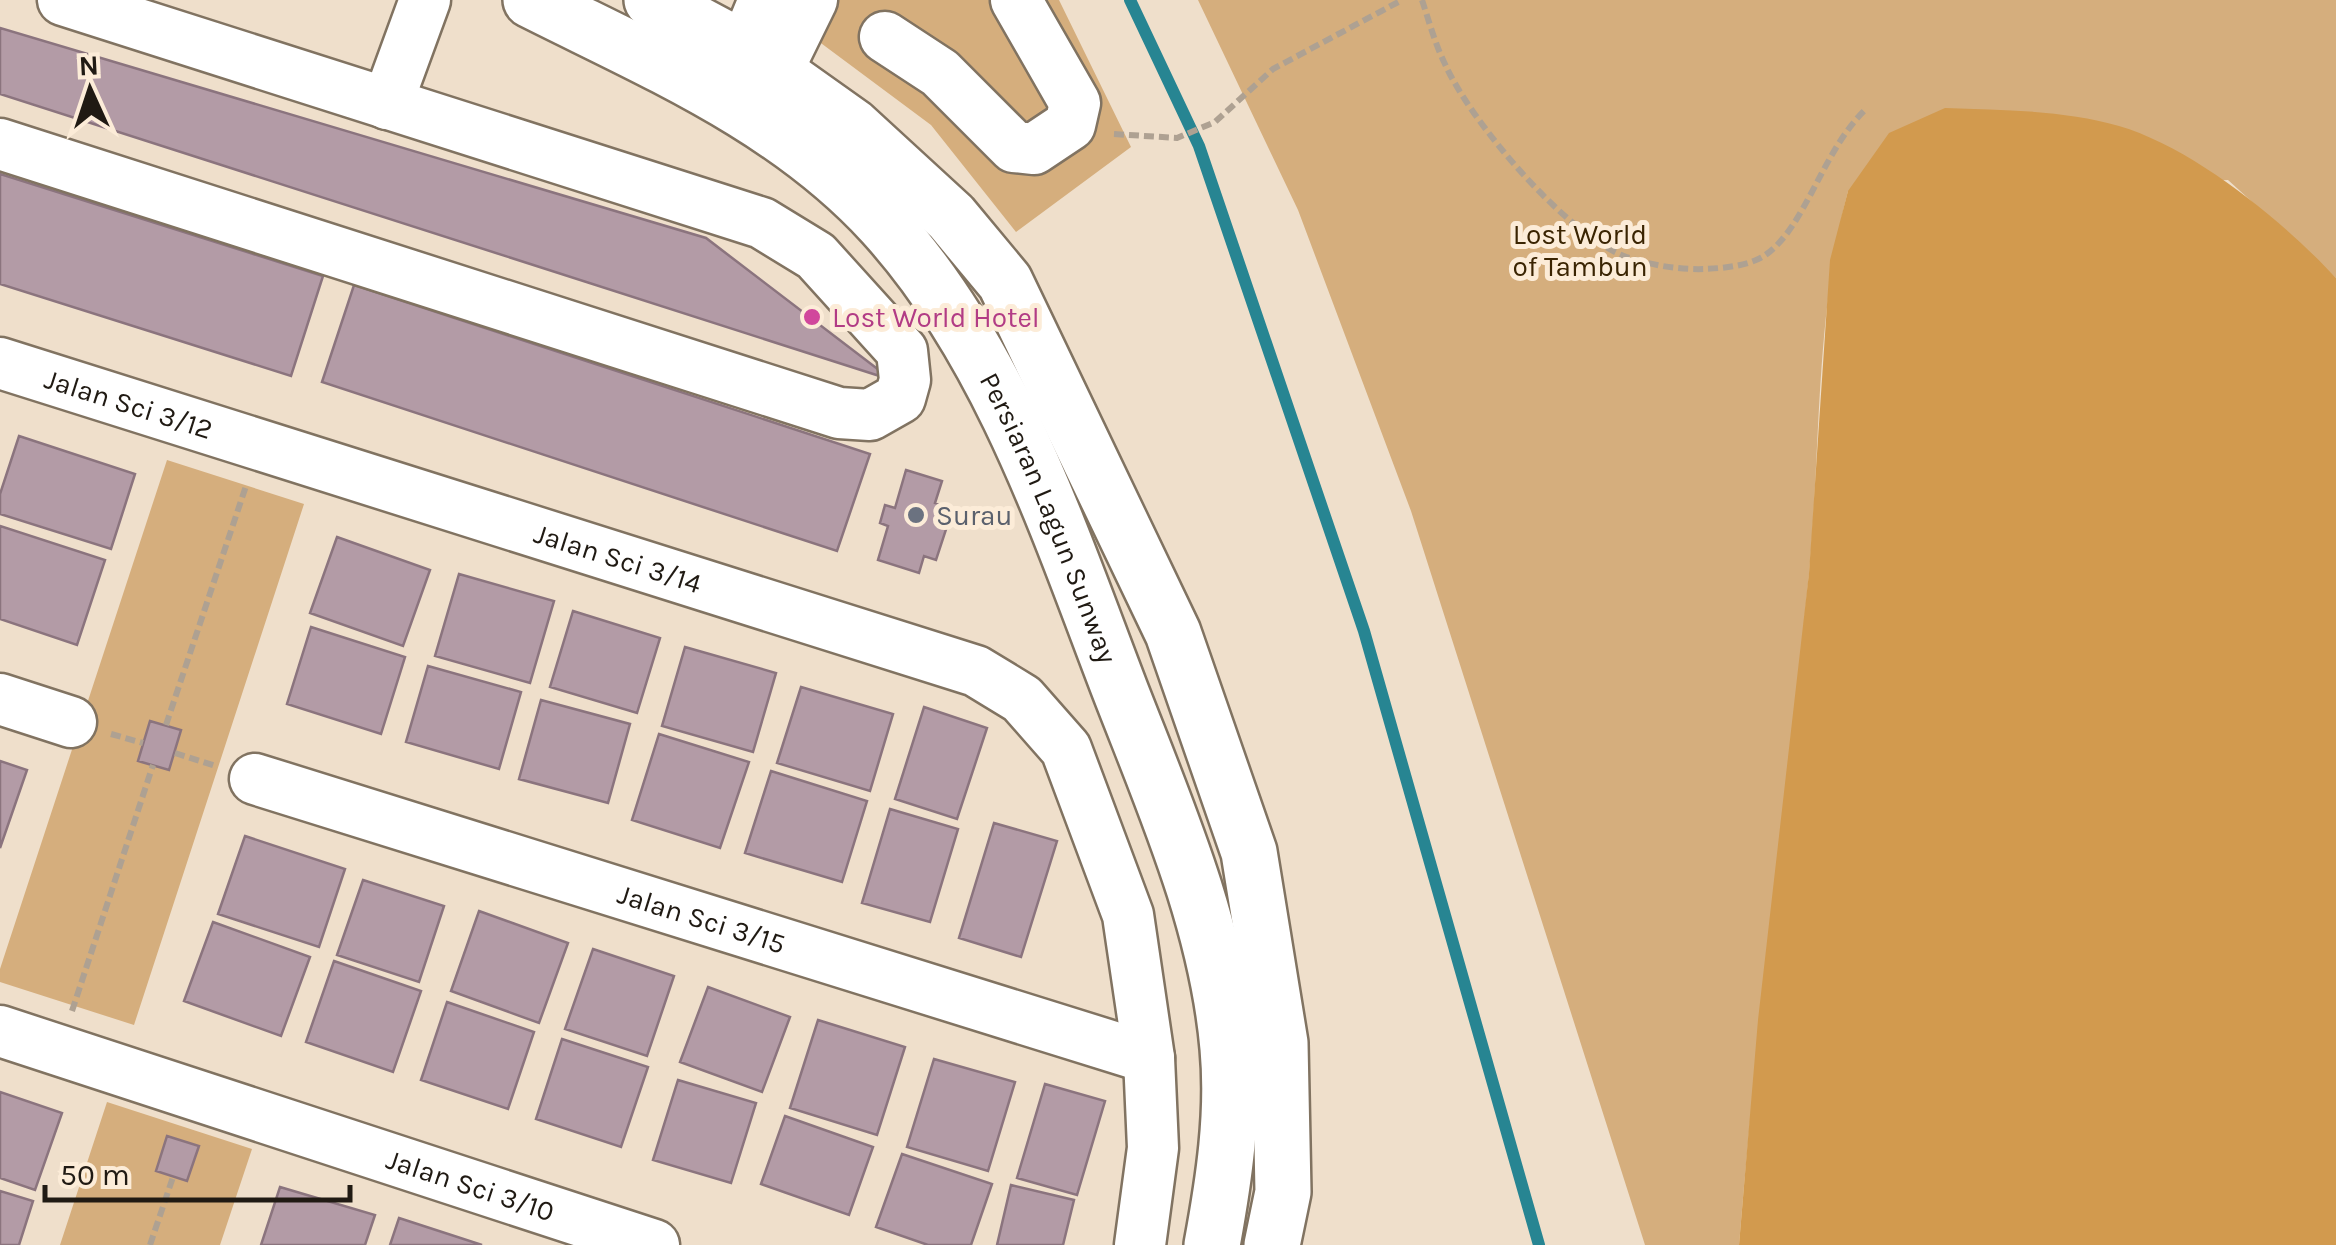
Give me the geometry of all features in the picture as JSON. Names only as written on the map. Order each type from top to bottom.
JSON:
[{"type":"main road","name":"Persiaran Lagun Sunway","points":[[531,0],[749,83],[881,153],[951,217],[1005,282],[1173,633],[1249,852],[1280,1043],[1283,1192],[1272,1245]]},
{"type":"main road","name":"Persiaran Lagun Sunway","points":[[652,0],[749,83],[918,265],[976,356],[1047,500],[1172,824],[1209,936],[1228,1048],[1227,1159],[1212,1245]]},
{"type":"street","points":[[0,144],[839,413],[870,415],[900,398],[905,367],[902,352],[801,244],[762,223],[63,0]]},
{"type":"street","points":[[386,104],[425,0]]},
{"type":"street","points":[[749,83],[764,0]]},
{"type":"street","points":[[749,83],[812,0]]},
{"type":"street","points":[[885,38],[940,73],[1014,147],[1034,149],[1070,125],[1075,115],[1071,93],[1016,0]]},
{"type":"street","name":"Jalan Sci 3/12","points":[[0,364],[259,447]]},
{"type":"street","name":"Jalan Sci 3/14","points":[[259,447],[976,670],[1022,700],[1066,748],[1128,914],[1149,1058],[1153,1148],[1140,1245]]},
{"type":"street","points":[[0,699],[71,722]]},
{"type":"street","name":"Jalan Sci 3/15","points":[[256,779],[1149,1058]]},
{"type":"street","name":"Jalan Sci 3/10","points":[[0,1031],[654,1245]]},
{"type":"path","points":[[1070,125],[1108,134],[1176,138],[1215,122],[1273,69],[1402,0]]},
{"type":"path","points":[[1422,0],[1445,66],[1500,150],[1552,204],[1621,255],[1667,266],[1727,268],[1762,257],[1790,232],[1834,146],[1867,108]]},
{"type":"path","points":[[166,725],[259,447]]},
{"type":"path","points":[[60,1050],[153,765]]},
{"type":"path","points":[[150,1245],[173,1176]]},
{"type":"green space","points":[[763,0],[1059,0],[1131,147],[1016,232],[931,125]]},
{"type":"green space","name":"Lost World of Tambun","points":[[1198,0],[2336,0],[2336,278],[2228,180],[1848,191],[1837,238],[1824,333],[1809,574],[1739,1245],[1645,1245],[1411,511],[1298,210]]},
{"type":"green space","points":[[167,460],[304,504],[134,1025],[0,982],[0,969]]},
{"type":"green space","points":[[107,1102],[252,1149],[220,1245],[60,1245]]},
{"type":"shaded area","points":[[1945,108],[2077,117],[2148,137],[2236,189],[2290,233],[2336,278],[2336,1245],[1739,1245],[1758,1020],[1809,573],[1830,260],[1848,191],[1889,133]]},
{"type":"building","points":[[0,28],[706,238],[892,380],[0,94]]},
{"type":"building","points":[[0,174],[323,276],[291,376],[0,284]]},
{"type":"building","points":[[354,285],[870,454],[837,551],[322,382]]},
{"type":"building","points":[[19,436],[135,474],[111,549],[0,514],[0,494]]},
{"type":"building","name":"Surau","points":[[906,470],[942,481],[935,503],[953,508],[936,560],[924,556],[919,573],[878,560],[888,526],[880,523],[885,505],[895,508]]},
{"type":"building","points":[[0,526],[105,560],[77,645],[0,619]]},
{"type":"building","points":[[337,537],[430,570],[403,646],[310,613]]},
{"type":"building","points":[[459,574],[554,601],[530,683],[435,656]]},
{"type":"building","points":[[573,611],[660,638],[637,713],[550,687]]},
{"type":"building","points":[[311,627],[405,657],[381,734],[287,704]]},
{"type":"building","points":[[685,647],[776,673],[753,752],[662,726]]},
{"type":"building","points":[[428,666],[521,692],[499,769],[406,742]]},
{"type":"building","points":[[801,687],[893,714],[870,791],[777,763]]},
{"type":"building","points":[[541,700],[630,724],[608,803],[519,779]]},
{"type":"building","points":[[924,707],[987,728],[957,819],[895,799]]},
{"type":"building","points":[[150,721],[181,730],[169,770],[138,761]]},
{"type":"building","points":[[659,734],[749,762],[720,848],[632,820]]},
{"type":"building","points":[[0,761],[27,770],[0,848]]},
{"type":"building","points":[[771,771],[867,801],[842,882],[745,853]]},
{"type":"building","points":[[890,809],[958,829],[930,922],[862,903]]},
{"type":"building","points":[[994,823],[1057,841],[1021,957],[959,938]]},
{"type":"building","points":[[245,836],[345,869],[319,947],[218,914]]},
{"type":"building","points":[[363,880],[444,906],[419,982],[337,955]]},
{"type":"building","points":[[479,911],[568,943],[539,1023],[451,991]]},
{"type":"building","points":[[213,922],[310,957],[281,1036],[184,1001]]},
{"type":"building","points":[[593,949],[674,976],[647,1056],[565,1029]]},
{"type":"building","points":[[334,961],[421,991],[393,1072],[306,1042]]},
{"type":"building","points":[[708,987],[790,1017],[762,1092],[680,1062]]},
{"type":"building","points":[[447,1002],[534,1032],[508,1109],[421,1080]]},
{"type":"building","points":[[818,1020],[905,1047],[877,1135],[790,1108]]},
{"type":"building","points":[[562,1039],[648,1067],[621,1147],[536,1119]]},
{"type":"building","points":[[934,1059],[1015,1082],[988,1171],[907,1147]]},
{"type":"building","points":[[678,1080],[756,1103],[731,1183],[653,1160]]},
{"type":"building","points":[[1045,1084],[1105,1101],[1077,1195],[1017,1178]]},
{"type":"building","points":[[0,1092],[62,1113],[35,1190],[0,1178]]},
{"type":"building","points":[[785,1116],[873,1147],[849,1215],[761,1184]]},
{"type":"building","points":[[167,1136],[199,1146],[187,1181],[156,1171]]},
{"type":"building","points":[[902,1154],[992,1184],[971,1245],[928,1245],[876,1227]]},
{"type":"building","points":[[1011,1185],[1074,1200],[1063,1245],[997,1245]]},
{"type":"building","points":[[280,1187],[375,1215],[365,1245],[261,1245]]},
{"type":"building","points":[[0,1191],[33,1201],[19,1245],[0,1245]]},
{"type":"building","points":[[399,1218],[482,1245],[390,1245]]},
{"type":"waterway","points":[[1130,0],[1199,146],[1364,631],[1539,1245]]},
{"type":"place","name":"Lost World Hotel","points":[[812,317]]},
{"type":"place","name":"Surau","points":[[916,515]]}]
